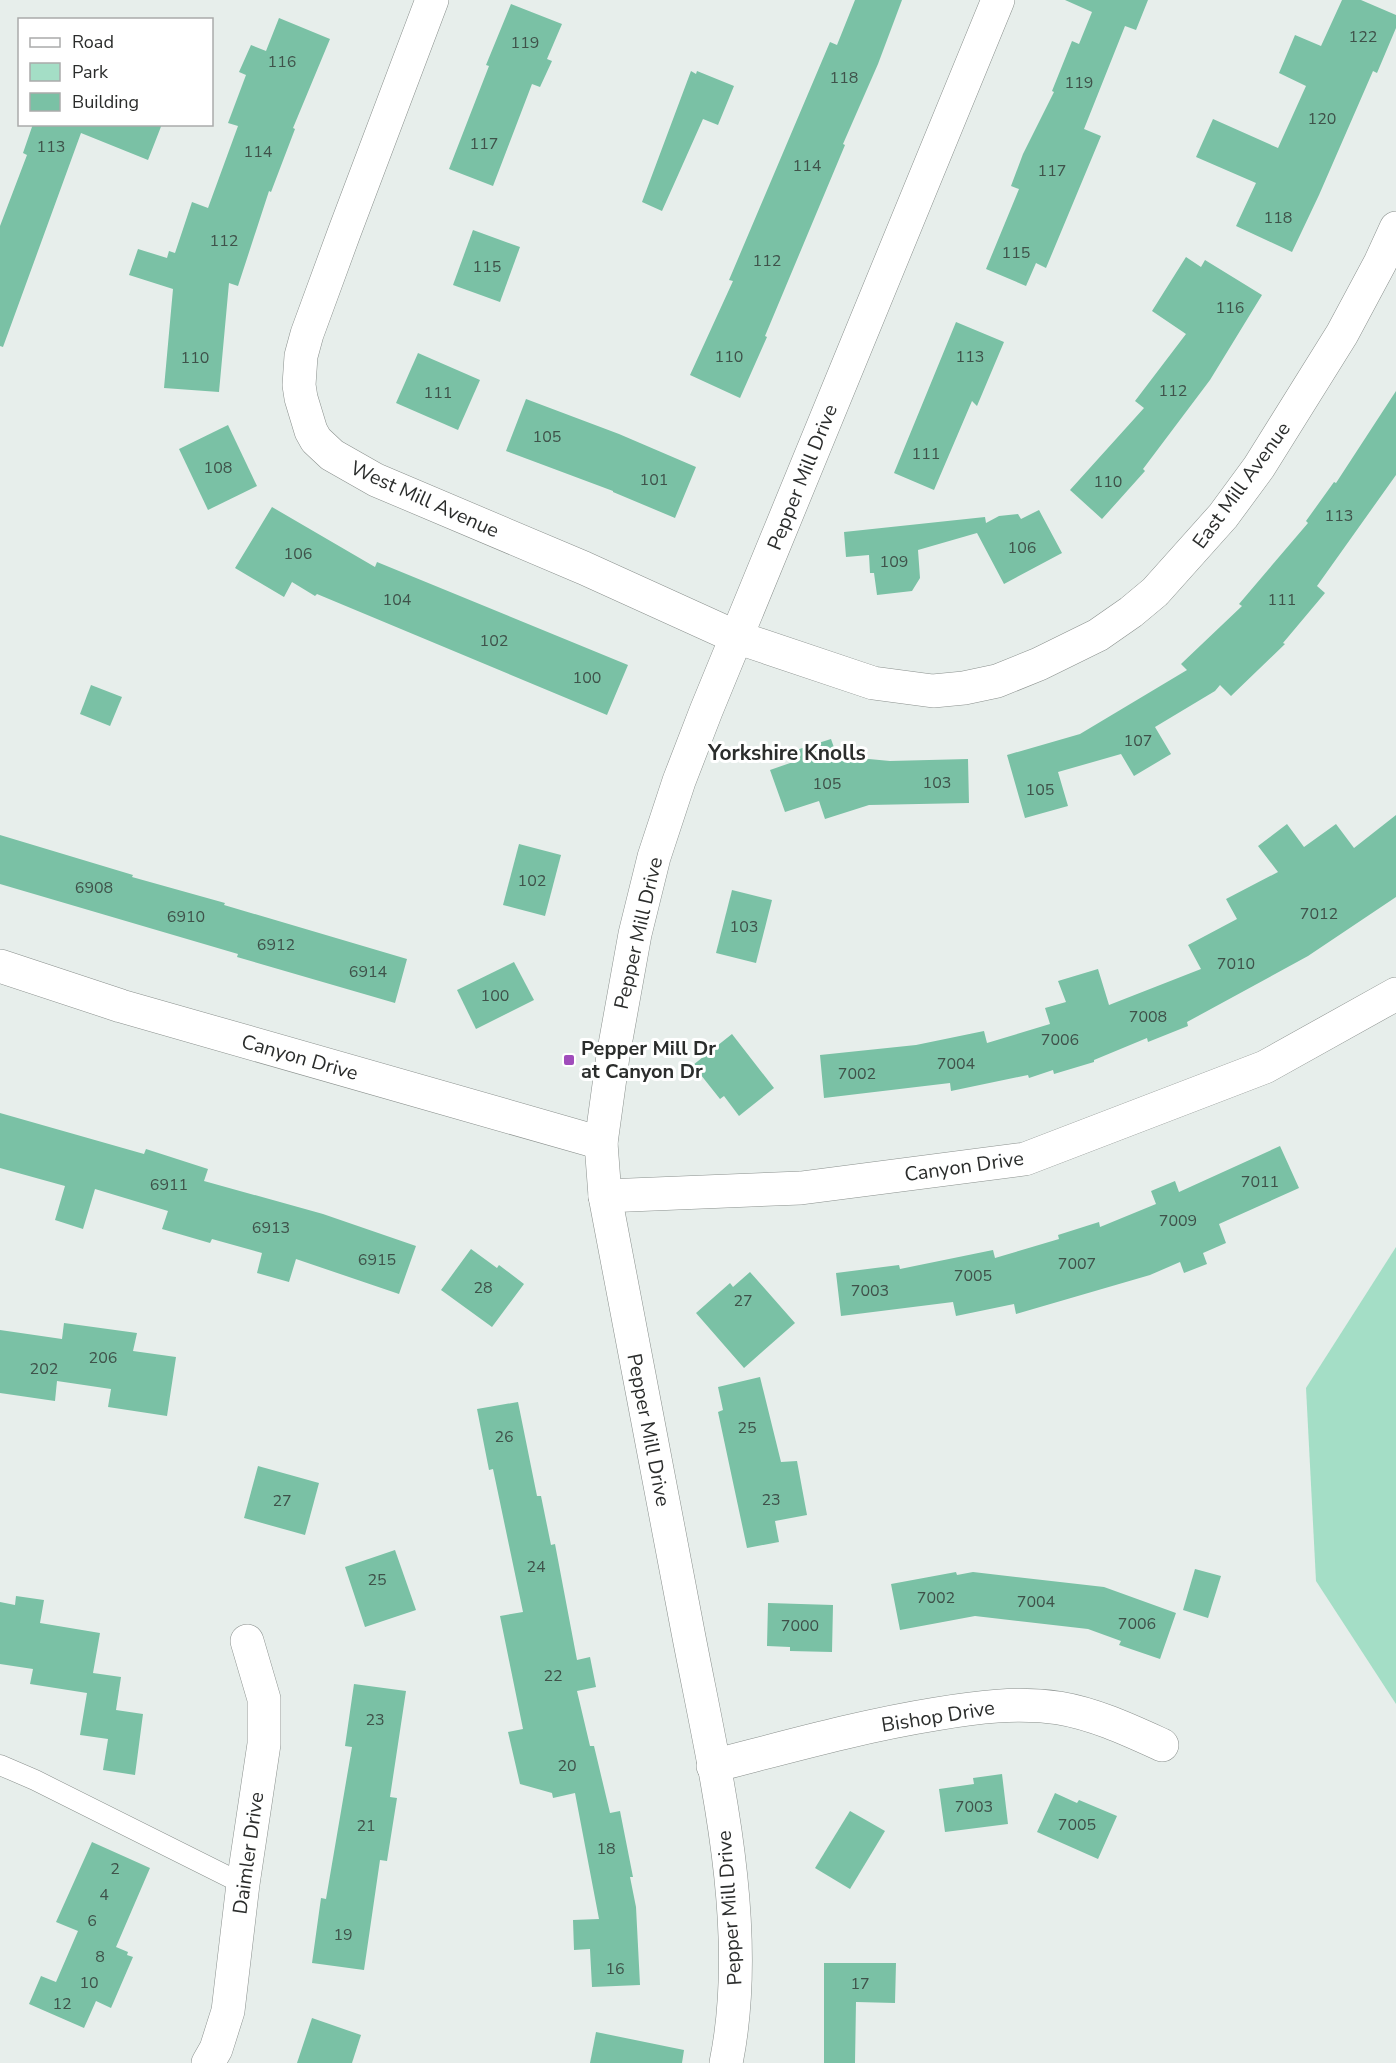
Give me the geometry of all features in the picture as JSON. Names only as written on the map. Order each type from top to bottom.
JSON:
[{"type":"street","name":"West Mill Avenue","points":[[432,0],[307,334],[301,356],[299,385],[311,431],[322,447],[332,455],[376,480],[584,568],[736,637]]},
{"type":"street","name":"Pepper Mill Drive","points":[[726,2063],[735,1992],[734,1930],[724,1821],[605,1196],[601,1143],[613,1056],[635,934],[654,857],[679,781],[998,0]]},
{"type":"street","name":"East Mill Avenue","points":[[736,637],[873,683],[933,691],[964,688],[997,681],[1039,664],[1098,635],[1155,592],[1223,516],[1259,466],[1342,334],[1396,228]]},
{"type":"street","name":"Canyon Drive","points":[[0,966],[121,1006],[601,1143]]},
{"type":"street","name":"Canyon Drive","points":[[605,1196],[801,1188],[1025,1159],[1265,1067],[1396,994]]},
{"type":"street","name":"Daimler Drive","points":[[208,2063],[216,2049],[228,2011],[243,1884],[264,1744],[264,1699],[247,1641]]},
{"type":"street","name":"Bishop Drive","points":[[713,1766],[891,1721],[979,1707],[1011,1705],[1060,1709],[1087,1715],[1120,1725],[1161,1745]]},
{"type":"lane","points":[[0,1765],[46,1785],[243,1884]]},
{"type":"green space","points":[[1396,1247],[1396,1704],[1316,1581],[1306,1388]]},
{"type":"building","points":[[855,0],[902,0],[878,64],[843,144],[845,145],[765,336],[767,337],[740,398],[690,375],[733,281],[729,280],[830,42],[837,45]]},
{"type":"building","points":[[1065,0],[1148,0],[1136,30],[1125,26],[1084,129],[1101,136],[1046,268],[1036,263],[1026,286],[986,269],[1019,189],[1011,186],[1023,154],[1054,92],[1052,91],[1072,41],[1079,44],[1092,12]]},
{"type":"building","points":[[1342,0],[1361,0],[1396,15],[1396,28],[1377,73],[1373,71],[1292,252],[1236,226],[1256,183],[1196,157],[1213,119],[1278,148],[1306,86],[1279,73],[1295,35],[1321,46]]},
{"type":"building","points":[[511,4],[562,24],[547,59],[552,61],[540,87],[532,84],[493,186],[449,169],[489,66],[486,65]]},
{"type":"building","points":[[279,18],[330,39],[293,128],[295,129],[271,192],[269,191],[238,286],[229,283],[219,392],[164,388],[173,289],[129,275],[138,249],[167,258],[169,251],[175,253],[192,202],[208,208],[238,126],[228,123],[246,75],[239,72],[251,45],[266,51]]},
{"type":"building","points":[[691,71],[696,74],[697,71],[734,86],[718,125],[703,119],[662,211],[642,202]]},
{"type":"building","points":[[32,126],[161,126],[148,160],[81,133],[3,347],[0,346],[0,226],[27,155],[23,153]]},
{"type":"building","points":[[473,230],[520,247],[500,302],[453,285]]},
{"type":"building","points":[[1186,257],[1201,267],[1205,260],[1262,295],[1210,380],[1143,469],[1145,471],[1102,519],[1070,490],[1144,408],[1135,401],[1186,334],[1152,311]]},
{"type":"building","points":[[956,322],[1004,342],[977,406],[972,401],[934,490],[894,473]]},
{"type":"building","points":[[418,353],[480,380],[458,430],[396,403]]},
{"type":"building","points":[[1396,391],[1396,475],[1317,586],[1325,593],[1283,643],[1285,644],[1231,696],[1220,685],[1215,691],[1155,727],[1171,754],[1134,776],[1121,754],[1058,772],[1068,806],[1025,818],[1007,755],[1080,734],[1187,670],[1181,664],[1242,606],[1239,604],[1308,523],[1306,521],[1334,482],[1336,483]]},
{"type":"building","points":[[526,399],[619,434],[696,467],[675,518],[613,491],[506,451]]},
{"type":"building","points":[[228,425],[257,486],[208,510],[179,449]]},
{"type":"building","points":[[272,507],[375,567],[377,562],[628,665],[607,715],[317,594],[315,596],[292,582],[284,597],[235,568]]},
{"type":"building","points":[[1039,510],[1062,553],[1004,584],[977,533],[918,550],[920,578],[912,591],[877,595],[874,573],[870,573],[869,555],[846,557],[844,532],[985,517],[986,523],[999,516],[1018,514],[1021,519]]},
{"type":"building","points":[[91,685],[122,697],[110,726],[80,714]]},
{"type":"building","points":[[831,739],[837,756],[890,761],[968,759],[969,803],[869,805],[825,819],[819,801],[785,812],[770,770],[793,762],[790,752]]},
{"type":"building","points":[[1396,815],[1396,897],[1308,956],[1187,1022],[1188,1026],[1148,1042],[1147,1038],[1094,1060],[1094,1062],[1054,1074],[1053,1070],[1029,1078],[1028,1075],[951,1091],[950,1083],[824,1098],[820,1055],[916,1045],[984,1031],[987,1043],[1050,1024],[1045,1008],[1066,1002],[1058,981],[1098,969],[1109,1005],[1201,969],[1188,945],[1237,919],[1226,899],[1278,872],[1258,846],[1287,824],[1304,847],[1336,824],[1354,848]]},
{"type":"building","points":[[0,835],[407,959],[395,1003],[0,884]]},
{"type":"building","points":[[519,844],[561,855],[545,916],[503,905]]},
{"type":"building","points":[[732,890],[772,900],[756,963],[716,953]]},
{"type":"building","points":[[514,962],[534,1000],[476,1029],[457,990]]},
{"type":"building","points":[[732,1034],[774,1088],[739,1116],[724,1096],[720,1099],[693,1065]]},
{"type":"building","points":[[0,1113],[144,1154],[146,1149],[208,1169],[204,1181],[323,1214],[416,1246],[399,1294],[296,1259],[289,1282],[257,1273],[262,1253],[212,1239],[210,1243],[162,1229],[168,1211],[95,1189],[83,1229],[55,1220],[65,1186],[0,1168]]},
{"type":"building","points":[[1280,1146],[1299,1188],[1219,1224],[1226,1243],[1203,1253],[1207,1264],[1184,1273],[1180,1262],[1150,1275],[1016,1314],[1014,1304],[956,1316],[953,1302],[841,1316],[836,1273],[899,1265],[900,1269],[993,1250],[995,1258],[1059,1239],[1058,1235],[1099,1222],[1100,1227],[1156,1204],[1151,1191],[1175,1181],[1179,1192]]},
{"type":"building","points":[[471,1249],[497,1268],[499,1265],[524,1284],[492,1327],[441,1290]]},
{"type":"building","points":[[750,1272],[795,1323],[744,1368],[696,1313],[730,1283],[733,1287]]},
{"type":"building","points":[[64,1323],[137,1333],[133,1351],[176,1357],[167,1416],[108,1407],[111,1389],[57,1381],[55,1401],[0,1393],[0,1330],[62,1339]]},
{"type":"building","points":[[760,1377],[781,1462],[797,1461],[807,1515],[775,1521],[779,1542],[747,1548],[718,1412],[723,1410],[718,1387]]},
{"type":"building","points":[[518,1402],[537,1496],[541,1496],[551,1545],[555,1544],[577,1660],[590,1657],[596,1687],[577,1691],[590,1746],[594,1746],[610,1813],[620,1811],[633,1877],[630,1877],[636,1907],[640,1985],[592,1987],[590,1949],[574,1950],[573,1920],[599,1919],[575,1793],[553,1798],[552,1793],[520,1784],[508,1732],[523,1729],[500,1616],[523,1612],[493,1469],[489,1470],[477,1409]]},
{"type":"building","points":[[258,1466],[319,1483],[305,1535],[244,1518]]},
{"type":"building","points":[[395,1550],[416,1610],[365,1627],[345,1567]]},
{"type":"building","points":[[1195,1569],[1221,1576],[1208,1618],[1183,1610]]},
{"type":"building","points":[[956,1572],[957,1575],[973,1572],[1104,1587],[1176,1613],[1160,1659],[1119,1645],[1121,1641],[1088,1629],[975,1616],[900,1630],[891,1584]]},
{"type":"building","points":[[16,1596],[44,1600],[40,1623],[100,1633],[93,1673],[121,1677],[116,1710],[143,1714],[135,1775],[103,1770],[108,1739],[80,1735],[87,1693],[30,1684],[33,1669],[0,1664],[0,1602],[15,1605]]},
{"type":"building","points":[[768,1603],[833,1605],[832,1652],[790,1651],[790,1647],[767,1646]]},
{"type":"building","points":[[354,1684],[406,1691],[390,1797],[397,1798],[387,1861],[380,1860],[364,1970],[312,1963],[321,1898],[326,1899],[352,1747],[345,1746]]},
{"type":"building","points":[[1002,1774],[1008,1824],[945,1832],[939,1789],[974,1784],[973,1778]]},
{"type":"building","points":[[1055,1793],[1117,1816],[1098,1859],[1037,1832]]},
{"type":"building","points":[[850,1811],[885,1831],[850,1889],[815,1868]]},
{"type":"building","points":[[92,1842],[150,1868],[116,1947],[133,1957],[111,2008],[96,2001],[84,2028],[29,2004],[41,1976],[56,1982],[78,1931],[56,1922]]},
{"type":"building","points":[[824,1963],[896,1963],[895,2003],[856,2002],[855,2063],[824,2063]]},
{"type":"building","points":[[312,2018],[361,2035],[352,2063],[297,2063]]},
{"type":"building","points":[[596,2032],[684,2050],[682,2063],[590,2063]]},
{"type":"place","name":"Pepper Mill Dr at Canyon Dr","points":[[569,1060]]},
{"type":"district","name":"Yorkshire Knolls","points":[[787,753]]}]
